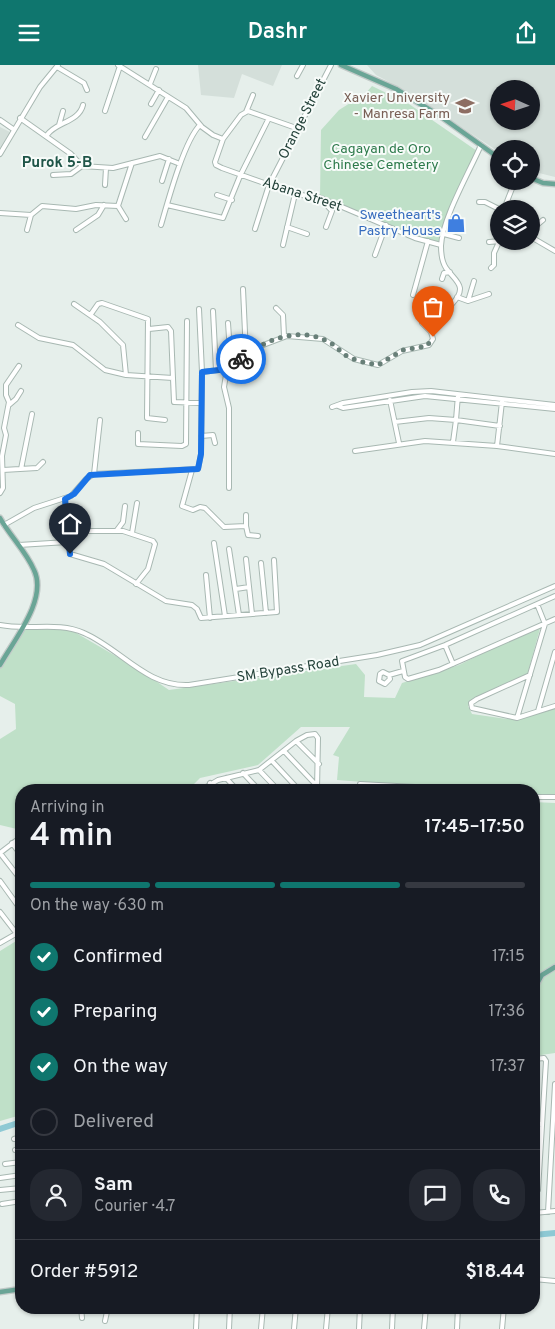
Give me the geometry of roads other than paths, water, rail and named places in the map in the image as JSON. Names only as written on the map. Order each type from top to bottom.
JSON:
[{"type":"main road","points":[[341,65],[396,89],[490,152]]},
{"type":"main road","points":[[540,182],[555,184]]},
{"type":"main road","points":[[0,518],[34,570],[38,582],[34,603],[23,627],[0,665]]},
{"type":"main road","points":[[540,978],[542,975],[555,967]]},
{"type":"main road","points":[[0,1292],[15,1290]]},
{"type":"street","points":[[105,111],[119,65],[191,112],[200,125],[213,135],[223,139],[246,112],[253,95]]},
{"type":"street","points":[[298,75],[303,65]]},
{"type":"street","name":"Orange Street","points":[[255,229],[269,185],[331,65]]},
{"type":"street","points":[[0,154],[13,129],[40,87],[58,66],[84,83],[87,90]]},
{"type":"street","points":[[150,85],[156,69]]},
{"type":"street","points":[[151,104],[159,90]]},
{"type":"street","points":[[146,137],[168,97]]},
{"type":"street","points":[[47,135],[59,125],[76,116],[83,105]]},
{"type":"street","points":[[59,125],[63,111]]},
{"type":"street","points":[[246,112],[254,112],[268,120],[299,129]]},
{"type":"street","points":[[20,118],[47,135],[82,166],[106,168],[160,156],[180,164]]},
{"type":"street","points":[[0,120],[13,129]]},
{"type":"street","points":[[167,205],[222,219],[225,217],[240,176],[268,120]]},
{"type":"street","points":[[161,225],[180,164],[200,125]]},
{"type":"street","name":"Abana Street","points":[[223,139],[215,164],[240,176],[296,194],[320,198],[415,238],[441,245]]},
{"type":"street","points":[[202,372],[229,368],[246,354],[284,336],[312,336],[323,339],[354,359],[381,365],[402,351],[429,345],[433,339],[432,334],[422,323],[423,314],[431,307],[452,303],[457,297],[458,281],[443,263],[441,245],[481,145]]},
{"type":"street","points":[[162,181],[169,159]]},
{"type":"street","points":[[126,219],[118,206],[132,163]]},
{"type":"street","points":[[53,175],[71,175],[82,166]]},
{"type":"street","points":[[105,185],[106,168]]},
{"type":"street","points":[[283,245],[296,194]]},
{"type":"street","points":[[217,195],[232,200]]},
{"type":"street","points":[[320,198],[332,211],[326,227]]},
{"type":"street","points":[[478,202],[490,204]]},
{"type":"street","points":[[27,230],[31,215],[42,206],[76,209],[104,205],[118,206]]},
{"type":"street","points":[[76,230],[98,215],[104,205]]},
{"type":"street","points":[[0,213],[31,215]]},
{"type":"street","points":[[540,222],[543,219]]},
{"type":"street","points":[[375,255],[386,225]]},
{"type":"street","points":[[287,227],[307,234]]},
{"type":"street","points":[[444,234],[460,238]]},
{"type":"street","points":[[413,295],[428,241]]},
{"type":"street","points":[[540,242],[555,251]]},
{"type":"street","points":[[490,268],[494,265],[495,250]]},
{"type":"street","points":[[442,279],[444,273],[450,272]]},
{"type":"street","points":[[468,301],[474,281]]},
{"type":"street","points":[[243,289],[246,354]]},
{"type":"street","points":[[457,297],[468,301],[489,294]]},
{"type":"street","points":[[91,315],[98,304],[102,303],[147,318],[148,377],[146,418],[165,421]]},
{"type":"street","points":[[74,304],[91,315],[123,345],[126,375]]},
{"type":"street","points":[[276,308],[283,315],[284,336]]},
{"type":"street","points":[[4,525],[34,508],[65,499],[74,494],[86,479],[94,474],[197,470],[199,467],[201,436],[202,372],[199,309]]},
{"type":"street","points":[[214,311],[216,370]]},
{"type":"street","points":[[138,433],[138,444],[185,445],[188,403],[187,321]]},
{"type":"street","points":[[228,323],[229,368],[224,387],[229,408],[229,488]]},
{"type":"street","points":[[18,325],[39,338],[73,345],[105,370],[126,375],[173,378]]},
{"type":"street","points":[[148,329],[158,327],[170,329],[174,402],[201,403]]},
{"type":"street","points":[[0,493],[3,489],[2,456],[6,435],[4,428],[9,405],[6,385],[19,367]]},
{"type":"street","points":[[9,405],[16,399],[20,391]]},
{"type":"street","points":[[338,406],[344,408],[424,393]]},
{"type":"street","points":[[332,407],[343,403],[390,395],[424,393],[555,405]]},
{"type":"street","points":[[390,395],[399,443]]},
{"type":"street","points":[[453,442],[458,396]]},
{"type":"street","points":[[503,401],[555,409]]},
{"type":"street","points":[[497,446],[503,401]]},
{"type":"street","points":[[21,469],[32,414]]},
{"type":"street","points":[[395,422],[429,418],[500,426]]},
{"type":"street","points":[[94,474],[100,420]]},
{"type":"street","points":[[201,436],[215,436],[215,443]]},
{"type":"street","points":[[355,451],[399,443],[453,442],[555,454]]},
{"type":"street","points":[[3,469],[39,467],[43,461]]},
{"type":"street","points":[[192,470],[182,506],[193,510],[200,507],[205,508],[224,527],[246,526]]},
{"type":"street","points":[[65,499],[68,531],[67,542],[70,554],[100,562],[166,601],[192,605],[197,609],[201,618],[278,611],[274,560]]},
{"type":"street","points":[[132,533],[137,503]]},
{"type":"street","points":[[117,530],[123,522],[125,506]]},
{"type":"street","points":[[246,515],[248,535],[258,536]]},
{"type":"street","points":[[68,531],[117,530],[150,539],[155,545],[148,569],[136,584]]},
{"type":"street","points":[[19,545],[67,542]]},
{"type":"street","points":[[214,543],[225,616]]},
{"type":"street","points":[[229,549],[239,615]]},
{"type":"street","points":[[246,559],[252,614]]},
{"type":"street","points":[[260,563],[266,613]]},
{"type":"street","points":[[206,575],[210,618]]},
{"type":"street","name":"SM Bypass Road","points":[[0,625],[76,629],[90,635],[152,678],[171,685],[190,685],[377,655],[420,645],[555,586]]},
{"type":"street","points":[[236,589],[249,587]]},
{"type":"street","points":[[555,596],[445,645],[401,661],[405,677],[408,679],[453,664],[555,619]]},
{"type":"street","points":[[517,718],[545,624],[537,604]]},
{"type":"street","points":[[445,645],[453,664]]},
{"type":"street","points":[[538,711],[555,652]]},
{"type":"street","points":[[389,675],[403,671]]},
{"type":"street","points":[[530,675],[471,703],[473,710],[517,718],[555,706]]},
{"type":"street","points":[[210,783],[259,770],[296,741],[311,734],[316,734],[319,765],[317,784]]},
{"type":"street","points":[[296,741],[319,765]]},
{"type":"street","points":[[284,751],[313,784]]},
{"type":"street","points":[[272,761],[293,784]]},
{"type":"street","points":[[259,770],[272,784]]},
{"type":"street","points":[[243,773],[253,784]]},
{"type":"street","points":[[226,778],[232,784]]},
{"type":"street","points":[[540,797],[555,797]]},
{"type":"street","points":[[15,841],[0,853],[15,872]]},
{"type":"street","points":[[12,843],[15,847]]},
{"type":"street","points":[[0,881],[15,902]]},
{"type":"street","points":[[0,912],[15,933]]},
{"type":"street","points":[[0,942],[15,934]]},
{"type":"street","points":[[540,1058],[545,1058],[540,1156]]},
{"type":"street","points":[[548,1212],[555,1084]]},
{"type":"street","points":[[5,1164],[15,1163]]},
{"type":"street","points":[[0,1178],[15,1176]]},
{"type":"street","points":[[0,1191],[15,1189]]},
{"type":"street","points":[[2,1204],[15,1202]]},
{"type":"street","points":[[540,1213],[555,1211]]},
{"type":"street","points":[[540,1280],[555,1281]]},
{"type":"street","points":[[82,1314],[82,1318]]},
{"type":"street","points":[[105,1321],[106,1314]]},
{"type":"street","points":[[196,1329],[197,1314]]},
{"type":"street","points":[[229,1329],[230,1314]]},
{"type":"street","points":[[261,1329],[262,1314]]},
{"type":"street","points":[[294,1329],[295,1314]]},
{"type":"street","points":[[326,1329],[327,1314]]},
{"type":"street","points":[[359,1329],[360,1314]]},
{"type":"street","points":[[392,1329],[393,1314]]},
{"type":"street","points":[[424,1329],[425,1314]]},
{"type":"street","points":[[456,1329],[457,1314]]},
{"type":"street","points":[[502,1329],[503,1314]]},
{"type":"waterway","points":[[0,1129],[15,1124]]},
{"type":"waterway","points":[[540,1234],[555,1233]]},
{"type":"place","name":"Xavier University - Manresa Farm","points":[[465,106]]},
{"type":"place","name":"Sweetheart's Pastry House","points":[[456,223]]},
{"type":"district","name":"Purok 5-B","points":[[57,163]]},
{"type":"park label","name":"Cagayan de Oro Chinese Cemetery","points":[[381,157]]}]
